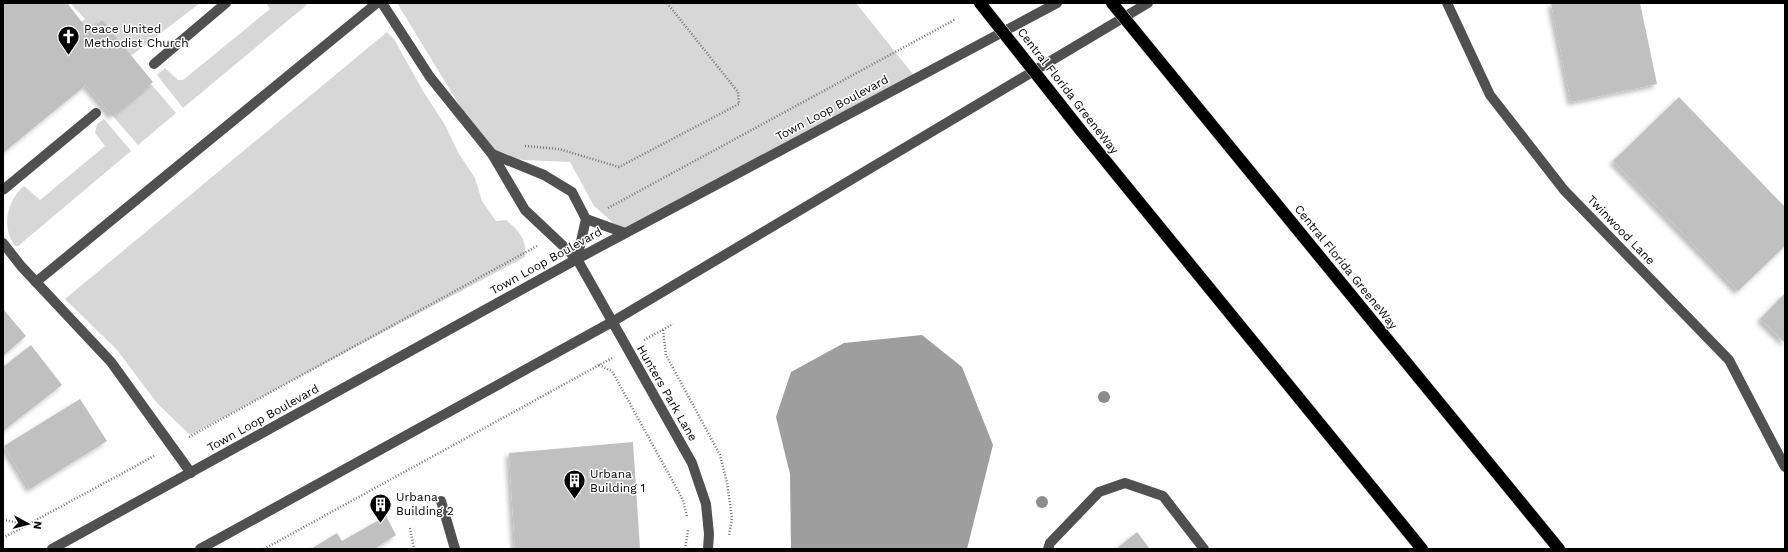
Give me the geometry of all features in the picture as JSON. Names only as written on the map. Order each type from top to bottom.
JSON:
[{"type":"highway","name":"Central Florida GreeneWay","points":[[980,3],[1082,132],[1422,549]]},
{"type":"highway","name":"Central Florida GreeneWay","points":[[1112,3],[1559,549]]},
{"type":"street","points":[[154,64],[226,3]]},
{"type":"street","points":[[36,282],[378,3]]},
{"type":"street","points":[[382,3],[430,77],[492,154],[525,210],[577,258],[586,219],[572,192],[544,174],[492,154]]},
{"type":"street","name":"Town Loop Boulevard","points":[[52,549],[192,473],[577,258],[1057,3]]},
{"type":"street","points":[[200,549],[612,322],[1148,3]]},
{"type":"street","name":"Twinwood Lane","points":[[1447,3],[1490,95],[1564,190],[1729,360],[1785,467]]},
{"type":"street","points":[[3,190],[96,113]]},
{"type":"street","points":[[586,219],[625,233]]},
{"type":"street","points":[[3,243],[21,266],[111,362],[192,473]]},
{"type":"street","name":"Hunters Park Lane","points":[[577,258],[692,463],[706,504],[709,534],[708,549]]},
{"type":"street","points":[[1048,549],[1050,543],[1099,492],[1125,482],[1162,496],[1204,549]]},
{"type":"street","points":[[441,501],[455,549]]},
{"type":"path","points":[[517,164],[524,146],[559,149],[619,167],[740,104],[738,92],[667,3]]},
{"type":"path","points":[[586,219],[956,19]]},
{"type":"path","points":[[3,538],[553,237]]},
{"type":"path","points":[[264,549],[673,324]]},
{"type":"path","points":[[663,330],[666,355],[720,455],[727,483],[732,518],[728,541]]},
{"type":"path","points":[[599,365],[612,371],[683,500],[687,520]]},
{"type":"path","points":[[3,520],[27,525]]},
{"type":"path","points":[[685,549],[689,527]]},
{"type":"path","points":[[410,528],[414,549]]},
{"type":"shaded area","points":[[70,3],[200,3],[123,62],[81,22],[85,19]]},
{"type":"shaded area","points":[[266,3],[309,3],[183,108],[157,75],[165,68],[178,80],[183,80],[270,9]]},
{"type":"shaded area","points":[[397,3],[856,3],[916,78],[625,233],[594,206],[570,162],[523,160],[492,154],[466,116]]},
{"type":"shaded area","points":[[387,32],[394,39],[423,91],[445,125],[459,154],[475,178],[482,201],[496,221],[506,220],[521,236],[525,245],[525,257],[190,435],[157,403],[117,350],[65,299]]},
{"type":"shaded area","points":[[150,83],[176,113],[138,145],[111,114]]},
{"type":"shaded area","points":[[104,119],[131,151],[18,246],[15,246],[8,230],[7,222],[13,199],[24,186],[40,200],[105,146],[95,133],[97,124]]},
{"type":"shaded area","points":[[922,335],[962,367],[993,445],[967,549],[791,549],[790,474],[776,417],[791,372],[844,343]]},
{"type":"building","name":"Peace United Methodist Church","points":[[3,3],[67,3],[89,31],[102,20],[153,82],[112,116],[86,85],[3,153]]},
{"type":"building","points":[[1551,3],[1640,3],[1657,84],[1571,102]]},
{"type":"building","points":[[1679,97],[1785,207],[1785,246],[1738,291],[1613,161]]},
{"type":"building","points":[[1785,293],[1785,343],[1760,319]]},
{"type":"building","points":[[3,309],[26,336],[3,356]]},
{"type":"building","points":[[31,345],[62,385],[3,431],[3,367]]},
{"type":"building","points":[[80,399],[107,441],[30,489],[4,446]]},
{"type":"building","name":"Urbana Building 1","points":[[633,442],[640,549],[515,549],[509,453]]},
{"type":"building","name":"Urbana Building 2","points":[[386,516],[396,535],[374,549],[311,549],[337,533],[342,541]]},
{"type":"building","points":[[1137,532],[1150,549],[1116,549]]},
{"type":"place","name":"Peace United Methodist Church","points":[[68,56]]},
{"type":"place","name":"Urbana Building 1","points":[[574,500]]},
{"type":"place","name":"Urbana Building 2","points":[[381,524]]}]
